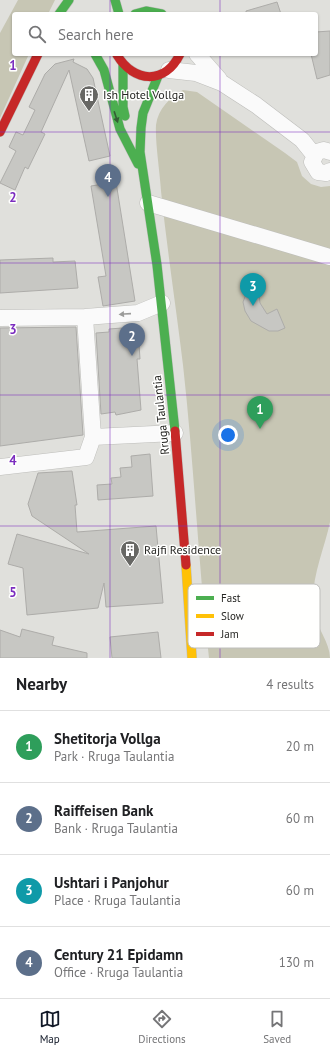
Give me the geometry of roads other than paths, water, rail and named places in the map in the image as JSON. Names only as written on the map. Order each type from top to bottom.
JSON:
[{"type":"main road","points":[[60,12],[69,0]]},
{"type":"main road","points":[[115,0],[118,12]]},
{"type":"main road","points":[[146,0],[158,12]]},
{"type":"main road","points":[[142,12],[152,12]]},
{"type":"main road","points":[[28,72],[32,56]]},
{"type":"main road","points":[[0,132],[37,56]]},
{"type":"main road","points":[[96,56],[104,70],[120,129],[142,170]]},
{"type":"main road","points":[[118,56],[123,65],[139,76],[148,77],[163,73]]},
{"type":"main road","name":"Rruga Taulantia","points":[[179,56],[175,65],[163,73],[147,97],[142,118],[140,137],[142,170],[162,303],[180,488],[188,601]]},
{"type":"main road","name":"Rruga Taulantia","points":[[123,65],[123,107],[131,139],[142,170]]},
{"type":"main road","name":"Rruga Taulantia","points":[[191,648],[192,658]]},
{"type":"street","points":[[199,56],[222,83]]},
{"type":"street","points":[[163,73],[196,73],[222,83],[256,105],[322,154],[312,162],[315,169],[322,173],[330,171]]},
{"type":"street","points":[[148,203],[330,257]]},
{"type":"street","points":[[0,318],[85,317],[138,313],[162,303]]},
{"type":"street","points":[[0,467],[86,457],[93,437],[85,317]]},
{"type":"street","points":[[93,437],[175,433]]},
{"type":"place","name":"Ish Hotel Vollga","points":[[89,112]]},
{"type":"place","name":"Century 21 Epidamn","points":[[108,197]]},
{"type":"place","name":"Ushtari i Panjohur","points":[[253,306]]},
{"type":"place","name":"Raiffeisen Bank","points":[[132,356]]},
{"type":"place","name":"Shetitorja Vollga","points":[[260,429]]},
{"type":"place","name":"Rajfi Residence","points":[[130,567]]}]
